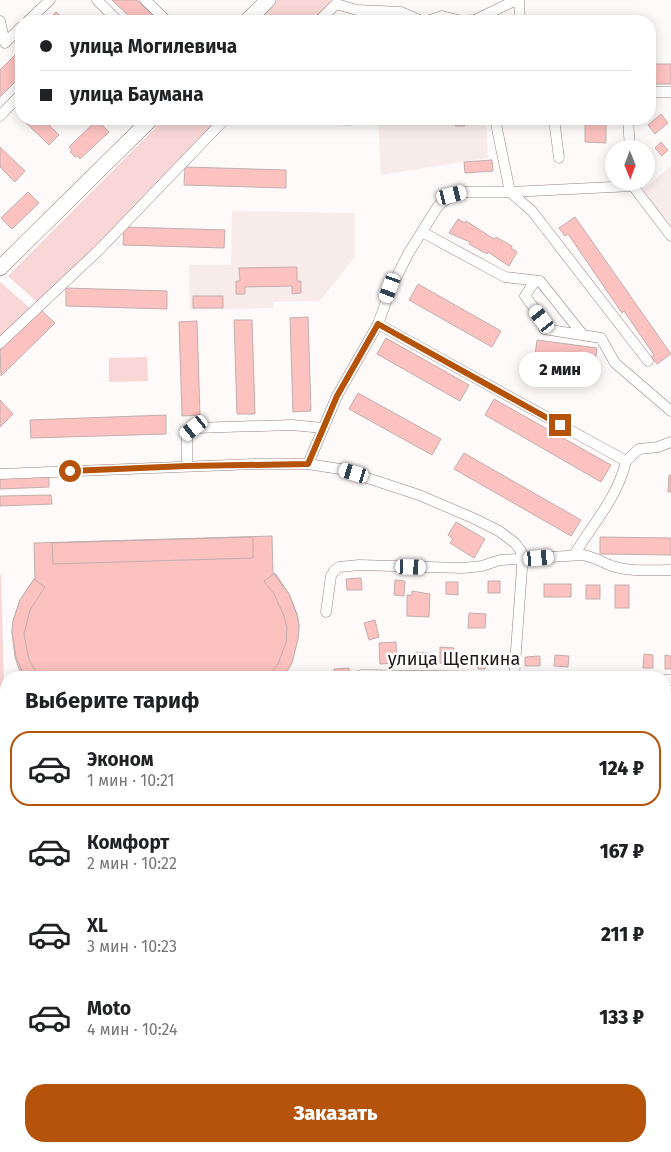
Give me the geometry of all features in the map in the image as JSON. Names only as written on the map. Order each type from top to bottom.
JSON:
[{"type":"highway","points":[[254,15],[268,0]]},
{"type":"highway","points":[[0,268],[145,125]]},
{"type":"street","points":[[34,15],[50,0]]},
{"type":"street","points":[[97,0],[112,15]]},
{"type":"street","points":[[145,0],[161,15]]},
{"type":"street","points":[[486,15],[517,0],[519,15]]},
{"type":"street","points":[[325,15],[336,4],[357,10],[401,12],[408,15]]},
{"type":"street","points":[[0,21],[2,43]]},
{"type":"street","points":[[2,43],[15,32]]},
{"type":"street","points":[[656,92],[671,92]]},
{"type":"street","points":[[0,116],[15,100]]},
{"type":"street","points":[[0,343],[100,249],[219,125]]},
{"type":"street","points":[[496,125],[510,192],[532,211],[648,361]]},
{"type":"street","points":[[555,125],[560,158]]},
{"type":"street","points":[[628,125],[629,140]]},
{"type":"street","points":[[308,464],[337,396],[378,324],[390,288],[438,206],[452,195],[466,192],[510,192],[605,186]]},
{"type":"street","points":[[637,190],[671,236]]},
{"type":"street","points":[[422,232],[505,277],[540,281],[583,335]]},
{"type":"street","points":[[535,281],[525,296],[547,330],[600,338],[615,363],[671,411]]},
{"type":"street","points":[[378,324],[626,461]]},
{"type":"street","points":[[187,466],[187,434],[194,428],[292,425],[323,428]]},
{"type":"street","points":[[574,555],[615,492],[623,476],[626,461],[638,449],[658,447],[671,442]]},
{"type":"street","points":[[0,474],[187,466],[308,464],[340,469],[419,495],[499,531],[515,543],[520,551],[522,559],[515,671]]},
{"type":"street","points":[[326,612],[331,576],[339,567],[359,565],[462,568],[482,566],[500,560],[574,555],[593,557],[612,566],[636,570],[671,570]]},
{"type":"shaded area","points":[[277,0],[331,0],[320,15],[263,15]]},
{"type":"shaded area","points":[[158,125],[215,125],[129,214],[38,303],[8,276]]},
{"type":"shaded area","points":[[378,125],[486,125],[488,158],[381,175]]},
{"type":"shaded area","points":[[671,166],[671,229],[640,192],[642,190],[655,190],[655,179]]},
{"type":"shaded area","points":[[232,211],[355,213],[355,257],[320,301],[273,302],[273,308],[190,310],[189,265],[231,265]]},
{"type":"shaded area","points":[[0,282],[31,309],[0,339]]},
{"type":"shaded area","points":[[147,357],[148,381],[109,382],[109,358]]},
{"type":"shaded area","points":[[0,575],[1,575],[4,671],[0,671]]},
{"type":"building","points":[[112,0],[137,0],[153,15],[128,15]]},
{"type":"building","points":[[15,55],[15,82],[0,97],[0,70]]},
{"type":"building","points":[[656,64],[671,64],[671,84],[656,84]]},
{"type":"building","points":[[661,114],[668,123],[655,134],[648,125],[656,125],[656,118]]},
{"type":"building","points":[[28,125],[49,125],[59,135],[49,145]]},
{"type":"building","points":[[92,125],[102,125],[109,132],[80,159],[70,152],[72,150],[69,147]]},
{"type":"building","points":[[585,125],[606,125],[605,143],[585,142]]},
{"type":"building","points":[[661,142],[668,150],[662,156],[655,148]]},
{"type":"building","points":[[0,147],[25,171],[15,182],[0,167]]},
{"type":"building","points":[[492,160],[493,171],[465,173],[464,162]]},
{"type":"building","points":[[185,167],[286,170],[286,188],[184,185]]},
{"type":"building","points":[[28,192],[39,203],[12,229],[1,218]]},
{"type":"building","points":[[575,217],[671,354],[657,364],[651,357],[654,355],[624,311],[622,313],[568,234],[565,236],[559,228]]},
{"type":"building","points":[[458,219],[465,223],[466,221],[494,239],[496,237],[512,246],[511,248],[517,252],[509,266],[488,252],[487,254],[469,244],[470,242],[449,233]]},
{"type":"building","points":[[124,227],[225,230],[224,248],[123,245]]},
{"type":"building","points":[[297,267],[297,281],[301,281],[301,293],[292,294],[292,286],[245,287],[245,294],[236,294],[236,281],[240,281],[239,268]]},
{"type":"building","points":[[418,284],[501,331],[492,347],[409,300]]},
{"type":"building","points":[[66,288],[167,291],[167,309],[66,306]]},
{"type":"building","points":[[193,296],[223,296],[223,308],[193,308]]},
{"type":"building","points":[[41,310],[55,323],[1,376],[0,350]]},
{"type":"building","points":[[308,317],[311,411],[293,412],[290,318]]},
{"type":"building","points":[[234,320],[252,320],[255,414],[237,414]]},
{"type":"building","points":[[197,321],[200,415],[182,416],[179,322]]},
{"type":"building","points":[[386,338],[469,385],[460,401],[377,354]]},
{"type":"building","points":[[537,340],[597,348],[594,370],[534,362]]},
{"type":"building","points":[[358,393],[441,439],[432,455],[349,409]]},
{"type":"building","points":[[494,399],[611,465],[601,482],[485,415]]},
{"type":"building","points":[[0,400],[13,414],[0,427]]},
{"type":"building","points":[[166,415],[166,434],[31,438],[30,420]]},
{"type":"building","points":[[464,453],[581,520],[571,536],[454,469]]},
{"type":"building","points":[[669,475],[671,475],[671,492],[668,492]]},
{"type":"building","points":[[49,476],[49,487],[0,489],[0,478]]},
{"type":"building","points":[[51,495],[52,504],[0,506],[0,496]]},
{"type":"building","points":[[456,522],[485,539],[474,558],[450,543],[453,539],[448,535]]},
{"type":"building","points":[[272,536],[273,574],[275,573],[289,594],[299,625],[292,662],[287,671],[20,671],[15,657],[12,632],[13,621],[20,600],[35,580],[34,543]]},
{"type":"building","points":[[253,537],[253,558],[53,564],[52,543]]},
{"type":"building","points":[[600,537],[671,538],[671,555],[600,554]]},
{"type":"building","points":[[274,574],[289,594],[297,615],[299,626],[298,639],[292,663],[287,671],[272,671],[278,664],[286,642],[287,628],[274,594],[264,581]]},
{"type":"building","points":[[361,578],[362,590],[347,590],[346,579]]},
{"type":"building","points":[[34,579],[45,587],[30,610],[24,634],[29,660],[36,671],[22,671],[16,657],[12,632],[13,621],[20,600]]},
{"type":"building","points":[[395,580],[405,581],[404,596],[394,595]]},
{"type":"building","points":[[488,581],[500,581],[500,593],[488,593]]},
{"type":"building","points":[[446,582],[458,582],[458,595],[446,594]]},
{"type":"building","points":[[544,584],[571,584],[571,597],[544,597]]},
{"type":"building","points":[[586,585],[600,585],[600,599],[586,599]]},
{"type":"building","points":[[615,585],[629,585],[629,608],[615,608]]},
{"type":"building","points":[[412,591],[430,594],[429,617],[407,616],[407,595],[412,595]]},
{"type":"building","points":[[469,613],[486,614],[485,628],[468,628]]},
{"type":"building","points":[[375,620],[379,637],[369,640],[364,623]]},
{"type":"building","points":[[396,642],[397,663],[380,664],[379,643]]},
{"type":"building","points":[[440,647],[454,648],[453,664],[440,663]]},
{"type":"building","points":[[416,652],[427,653],[426,662],[416,662]]},
{"type":"building","points":[[644,654],[653,655],[653,668],[643,668]]},
{"type":"building","points":[[478,655],[500,655],[500,665],[486,664],[485,669],[478,669]]},
{"type":"building","points":[[555,655],[569,656],[568,667],[554,666]]},
{"type":"building","points":[[665,655],[671,656],[671,669],[665,669]]},
{"type":"building","points":[[540,656],[540,666],[525,666],[525,657]]},
{"type":"building","points":[[349,668],[349,671],[334,671],[334,669]]},
{"type":"route","points":[[70,471],[187,466],[308,464],[337,396],[378,324],[560,425]]}]
